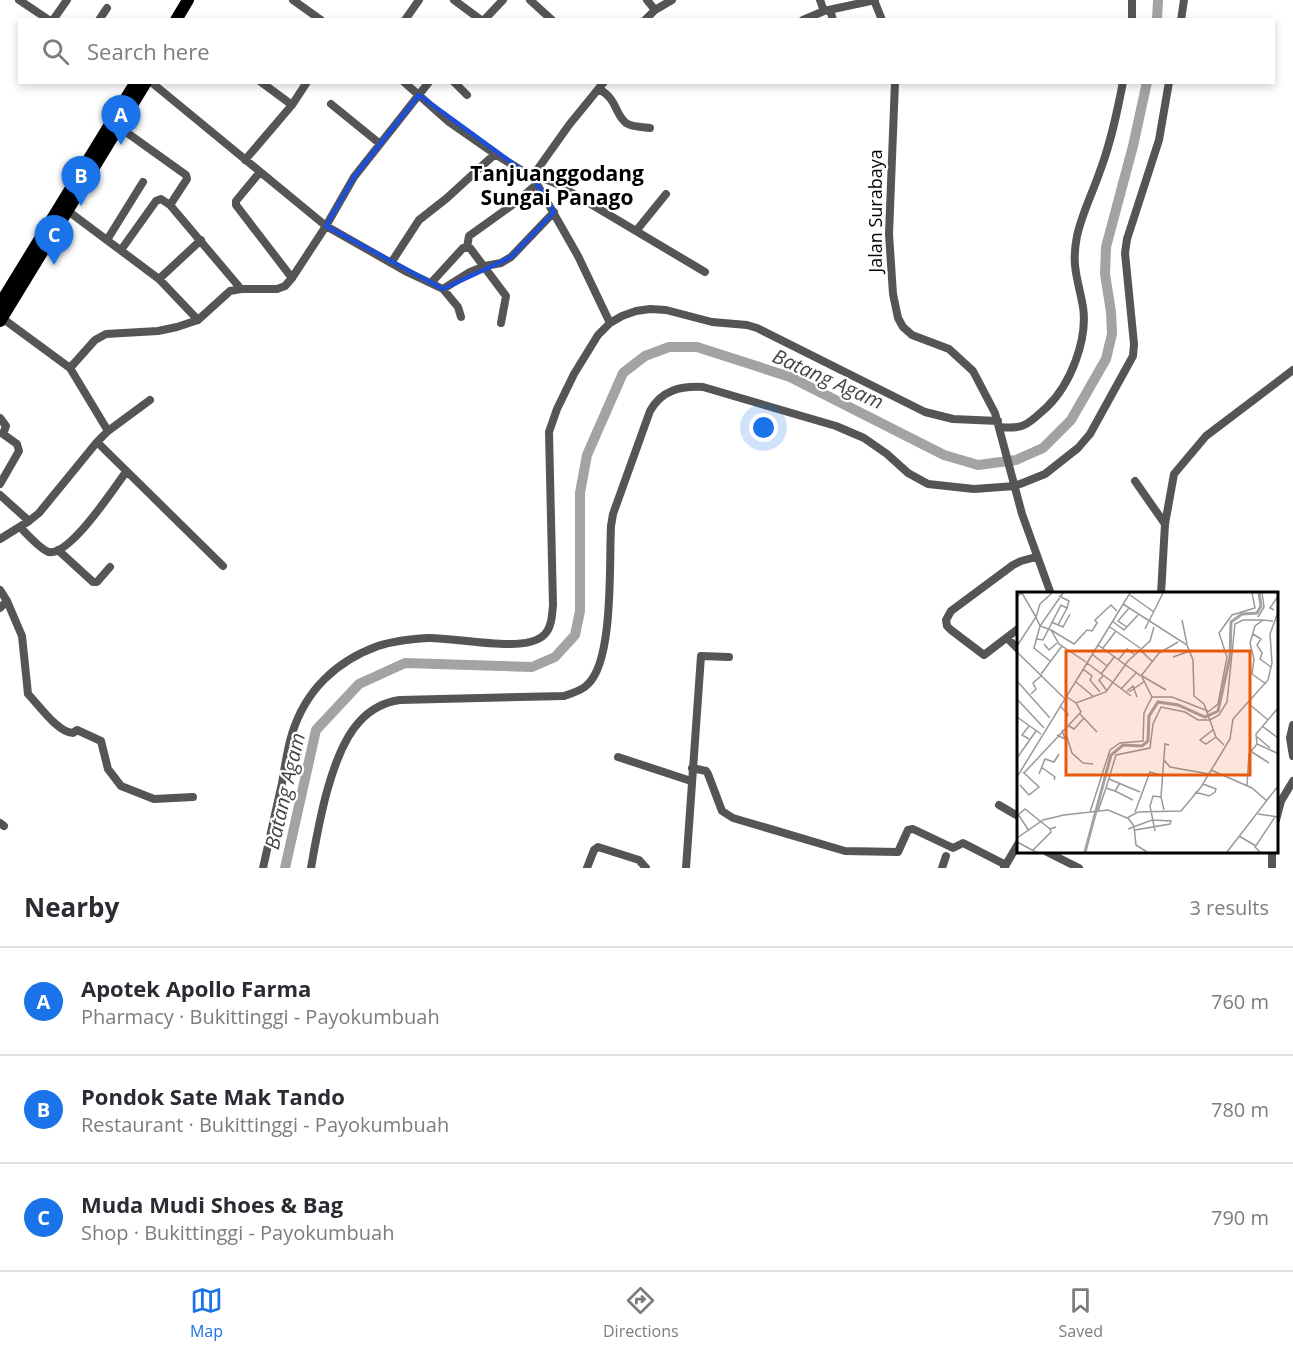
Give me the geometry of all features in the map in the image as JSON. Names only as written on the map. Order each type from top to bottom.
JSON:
[{"type":"highway","points":[[177,18],[188,0]]},
{"type":"highway","points":[[185,18],[196,0]]},
{"type":"highway","points":[[0,304],[79,184],[135,84]]},
{"type":"highway","points":[[94,159],[120,127],[145,84]]},
{"type":"highway","points":[[1,319],[68,211],[79,184]]},
{"type":"street","points":[[19,0],[48,18]]},
{"type":"street","points":[[53,18],[67,0]]},
{"type":"street","points":[[406,18],[420,0]]},
{"type":"street","points":[[454,0],[479,18]]},
{"type":"street","points":[[484,18],[503,0]]},
{"type":"street","points":[[530,0],[550,18]]},
{"type":"street","points":[[647,0],[655,10]]},
{"type":"street","points":[[647,18],[655,10],[672,0]]},
{"type":"street","points":[[820,0],[832,18]]},
{"type":"street","points":[[808,18],[827,11],[875,0],[881,18]]},
{"type":"street","points":[[1132,0],[1132,18]]},
{"type":"street","points":[[1180,18],[1184,0]]},
{"type":"street","points":[[298,1],[319,18]]},
{"type":"street","points":[[100,18],[107,8]]},
{"type":"street","points":[[153,84],[326,226],[442,289],[458,307],[461,317]]},
{"type":"street","points":[[264,84],[292,105]]},
{"type":"street","points":[[245,160],[292,105],[306,84]]},
{"type":"street","points":[[406,84],[449,122],[526,174],[557,184],[705,272]]},
{"type":"street","points":[[70,368],[95,340],[106,334],[169,329],[198,320],[230,291],[277,289],[285,286],[326,226],[354,177],[427,84]]},
{"type":"street","points":[[456,84],[468,95]]},
{"type":"street","name":"Jalan Surabaya","points":[[895,84],[889,234],[893,294],[898,318],[903,327],[912,335],[949,349],[973,371],[1000,427],[1022,514],[1050,592]]},
{"type":"street","points":[[263,868],[292,734],[311,693],[329,672],[358,654],[380,645],[428,638],[513,644],[538,640],[546,634],[551,625],[553,605],[549,432],[574,374],[598,335],[610,323],[636,311],[650,309],[666,310],[712,322],[747,325],[774,336],[925,412],[1015,429],[1027,425],[1052,402],[1067,383],[1072,370],[1084,321],[1074,267],[1078,234],[1107,151],[1123,84]]},
{"type":"street","points":[[313,868],[318,826],[339,757],[352,730],[368,713],[386,702],[400,700],[564,696],[589,684],[598,666],[607,634],[613,514],[650,411],[656,400],[670,390],[687,386],[703,387],[836,426],[864,438],[908,473],[928,484],[974,489],[1015,486],[1045,474],[1078,448],[1090,434],[1133,356],[1134,344],[1125,253],[1127,239],[1159,140],[1169,84]]},
{"type":"street","points":[[467,247],[469,236],[536,176],[568,125],[601,86],[614,101],[624,122],[650,128]]},
{"type":"street","points":[[331,104],[379,143]]},
{"type":"street","points":[[120,127],[187,176],[170,205]]},
{"type":"street","points":[[392,263],[419,220],[495,154]]},
{"type":"street","points":[[260,172],[236,201],[236,205],[292,278]]},
{"type":"street","points":[[536,176],[579,256],[610,323]]},
{"type":"street","points":[[107,240],[143,182]]},
{"type":"street","points":[[636,231],[666,194]]},
{"type":"street","points":[[121,250],[156,201],[161,200],[170,205],[240,289]]},
{"type":"street","points":[[68,211],[159,279],[198,320]]},
{"type":"street","points":[[442,289],[484,266],[501,263],[511,257],[554,212]]},
{"type":"street","points":[[159,279],[201,240]]},
{"type":"street","points":[[467,247],[506,296],[501,323]]},
{"type":"street","points":[[431,283],[463,248],[467,247]]},
{"type":"street","points":[[1,319],[70,368],[108,431]]},
{"type":"street","points":[[1161,592],[1165,524],[1174,474],[1206,436],[1292,372]]},
{"type":"street","points":[[0,539],[29,522],[39,513],[97,442],[150,400]]},
{"type":"street","points":[[0,418],[6,426],[3,434],[17,444],[20,451],[0,484]]},
{"type":"street","points":[[97,442],[222,566]]},
{"type":"street","points":[[20,527],[44,550],[52,552],[58,549],[81,532],[126,472]]},
{"type":"street","points":[[1135,481],[1165,524]]},
{"type":"street","points":[[0,495],[29,522]]},
{"type":"street","points":[[58,549],[93,582],[97,582],[110,567]]},
{"type":"street","points":[[1017,630],[984,655],[951,630],[946,620],[951,611],[1013,565],[1036,557]]},
{"type":"street","points":[[0,590],[3,605],[22,636],[28,694],[39,704],[44,713],[67,733],[77,730],[101,741],[108,769],[121,786],[154,799],[193,797]]},
{"type":"street","points":[[1007,638],[1017,648]]},
{"type":"street","points":[[686,868],[701,655],[729,657]]},
{"type":"street","points":[[1293,725],[1290,738],[1293,756]]},
{"type":"street","points":[[618,758],[691,781]]},
{"type":"street","points":[[692,768],[708,774],[722,811],[733,818],[850,851],[898,852],[909,830],[913,829],[953,848],[963,843],[1005,866],[1017,846]]},
{"type":"street","points":[[1278,812],[1281,801],[1293,781]]},
{"type":"street","points":[[999,805],[1017,815]]},
{"type":"street","points":[[587,868],[594,850],[598,847],[639,860],[646,868]]},
{"type":"street","points":[[1049,853],[1079,868]]},
{"type":"street","points":[[942,868],[946,856]]},
{"type":"highlighted area","points":[[419,95],[530,176],[537,170],[537,184],[554,212],[511,257],[443,289],[326,226],[354,177]]},
{"type":"waterway","name":"Batang Agam","points":[[1157,18],[1158,0]]},
{"type":"waterway","name":"Batang Agam","points":[[285,868],[316,730],[359,684],[405,663],[532,667],[555,657],[575,635],[580,611],[580,493],[587,455],[623,373],[645,356],[669,347],[697,347],[790,377],[944,455],[978,465],[1016,460],[1043,448],[1071,420],[1106,359],[1112,334],[1105,274],[1106,247],[1133,146],[1147,84]]},
{"type":"place","name":"Apotek Apollo Farma","points":[[121,145]]},
{"type":"place","name":"Pondok Sate Mak Tando","points":[[81,206]]},
{"type":"place","name":"Muda Mudi Shoes & Bag","points":[[54,265]]},
{"type":"district","name":"Tanjuanggodang Sungai Panago","points":[[557,186]]}]
